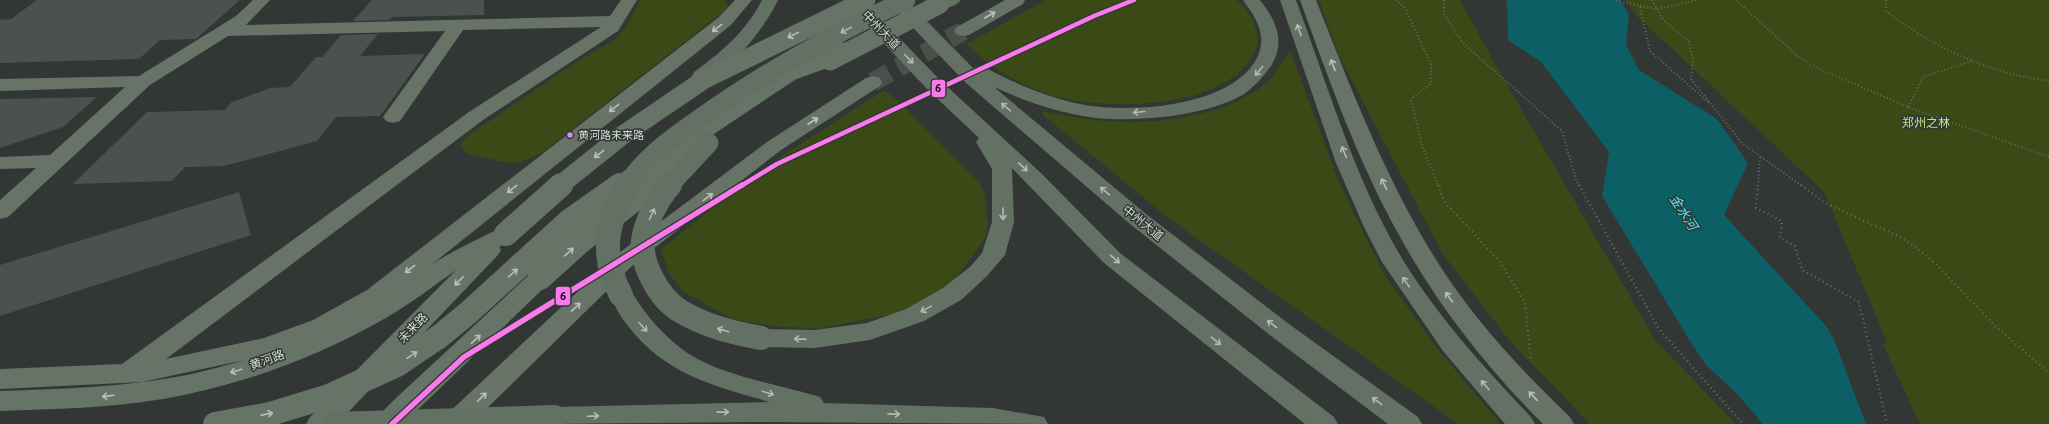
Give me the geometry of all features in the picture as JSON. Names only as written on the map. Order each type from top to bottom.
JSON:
[{"type":"highway","points":[[624,134],[732,53],[758,25],[770,0]]},
{"type":"highway","name":"中州大道","points":[[853,0],[934,85],[1035,178],[1112,258],[1324,424]]},
{"type":"highway","name":"中州大道","points":[[896,0],[973,79],[1138,219],[1280,330],[1408,424]]},
{"type":"highway","points":[[867,414],[797,401],[719,378],[681,361],[656,342],[636,320],[621,296],[611,275],[607,253],[611,228],[625,191],[639,168],[668,141],[711,109],[812,48],[906,0]]},
{"type":"highway","points":[[948,54],[1002,85],[1026,95],[1084,110],[1125,113],[1204,103],[1229,95],[1251,80],[1264,64],[1271,47],[1270,32],[1265,17],[1251,0]]},
{"type":"highway","points":[[1288,0],[1338,140],[1391,259],[1454,348],[1521,424]]},
{"type":"highway","points":[[709,143],[661,195],[650,218],[643,241],[647,267],[660,293],[679,310],[720,330],[761,338],[815,339],[870,331],[914,315],[952,294],[979,271],[992,255],[1003,222],[1002,169],[977,125]]},
{"type":"highway","points":[[335,424],[755,412],[993,418],[1034,424]]},
{"type":"main road","points":[[506,234],[578,170],[624,134],[705,79],[866,0]]},
{"type":"main road","points":[[215,424],[270,414],[329,396],[397,365],[440,336],[468,313],[569,221],[791,71],[843,52],[947,1]]},
{"type":"main road","points":[[387,424],[405,405],[540,278],[587,236],[709,143],[843,52]]},
{"type":"main road","name":"黄河路","points":[[0,401],[103,396],[164,388],[235,372],[306,346],[365,319],[410,293],[449,264],[506,234]]},
{"type":"main road","name":"未来路","points":[[320,424],[506,234]]},
{"type":"street","points":[[0,212],[144,81],[242,20],[262,0]]},
{"type":"street","points":[[126,374],[476,116],[612,27],[629,0]]},
{"type":"street","points":[[0,379],[142,374],[268,346],[322,326],[376,296],[725,21],[744,0]]},
{"type":"street","points":[[963,31],[1017,0]]},
{"type":"street","points":[[1308,0],[1361,139],[1399,215],[1430,269],[1482,339],[1510,372],[1560,424]]},
{"type":"street","points":[[225,31],[616,21]]},
{"type":"street","points":[[393,117],[458,25]]},
{"type":"street","points":[[0,85],[144,81]]},
{"type":"street","points":[[454,424],[627,258],[774,146],[873,82]]},
{"type":"street","points":[[0,163],[56,161]]},
{"type":"path","points":[[1396,0],[1405,8],[1431,64],[1431,83],[1411,100],[1422,145],[1444,201],[1500,262],[1525,302],[1532,369]]},
{"type":"path","points":[[1444,0],[1444,14],[1463,43],[1562,131],[1576,180],[1659,329],[1743,424]]},
{"type":"path","points":[[1613,0],[1640,7],[1656,9],[1699,0]]},
{"type":"path","points":[[1652,0],[1664,21],[1689,41],[1693,60],[1691,79],[1742,142],[1825,203],[1900,236],[1918,249],[1938,266],[1993,324],[2049,373]]},
{"type":"path","points":[[1736,0],[1799,57],[1817,68],[1908,107],[2049,157]]},
{"type":"path","points":[[1886,0],[1886,11],[1923,38],[1972,61],[2029,79],[2049,81]]},
{"type":"path","points":[[1640,7],[1650,51],[1715,108]]},
{"type":"path","points":[[1908,107],[1923,77],[1972,61]]},
{"type":"path","points":[[1760,156],[1756,208],[1782,221],[1780,238],[1795,246],[1802,270],[1859,302],[1887,424]]},
{"type":"green space","points":[[640,0],[725,0],[728,5],[727,9],[543,152],[521,162],[508,163],[468,154],[460,146],[466,137],[575,63],[618,37],[628,24]]},
{"type":"green space","points":[[1045,0],[1236,0],[1246,9],[1253,20],[1258,38],[1257,45],[1250,60],[1234,77],[1212,89],[1186,97],[1158,102],[1128,104],[1073,100],[1051,95],[1017,81],[995,68],[967,44]]},
{"type":"green space","points":[[1319,0],[1460,0],[1499,71],[1656,341],[1736,424],[1590,424],[1509,340],[1442,253],[1338,54]]},
{"type":"green space","name":"郑州之林","points":[[1625,0],[2049,0],[2049,424],[1920,424],[1883,345],[1887,342],[1824,192],[1637,16]]},
{"type":"green space","points":[[1290,50],[1340,185],[1384,274],[1440,352],[1501,424],[1458,424],[1167,217],[1043,115],[1042,111],[1089,119],[1135,122],[1182,118],[1205,112],[1234,103],[1262,86],[1279,68]]},
{"type":"green space","points":[[883,91],[892,95],[980,183],[985,196],[988,223],[985,239],[954,280],[911,308],[899,313],[820,328],[779,327],[732,319],[684,292],[669,274],[661,249],[740,186],[783,155]]},
{"type":"water","name":"金水河","points":[[1505,0],[1620,0],[1629,14],[1626,45],[1639,70],[1717,119],[1748,163],[1724,215],[1827,327],[1835,342],[1866,424],[1763,424],[1737,394],[1706,365],[1602,196],[1609,152],[1541,62],[1508,40],[1507,2]]},
{"type":"building","points":[[37,0],[240,0],[196,39],[160,40],[139,59],[0,63],[0,20],[11,19]]},
{"type":"building","points":[[372,0],[484,0],[484,15],[392,17],[389,20],[353,21]]},
{"type":"building","points":[[378,34],[360,56],[425,54],[380,116],[336,117],[317,141],[224,166],[185,167],[172,181],[73,184],[147,112],[224,110],[232,102],[270,88],[290,87],[316,57],[322,57],[341,35]]},
{"type":"building","points":[[97,97],[63,127],[0,148],[0,99]]},
{"type":"building","points":[[239,192],[251,235],[0,316],[0,265]]},
{"type":"tunnel","points":[[873,82],[963,31]]},
{"type":"transit line","name":"6","points":[[392,424],[464,357],[777,164],[1094,16],[1134,0]]},
{"type":"place","name":"黄河路未来路","points":[[570,135]]}]
